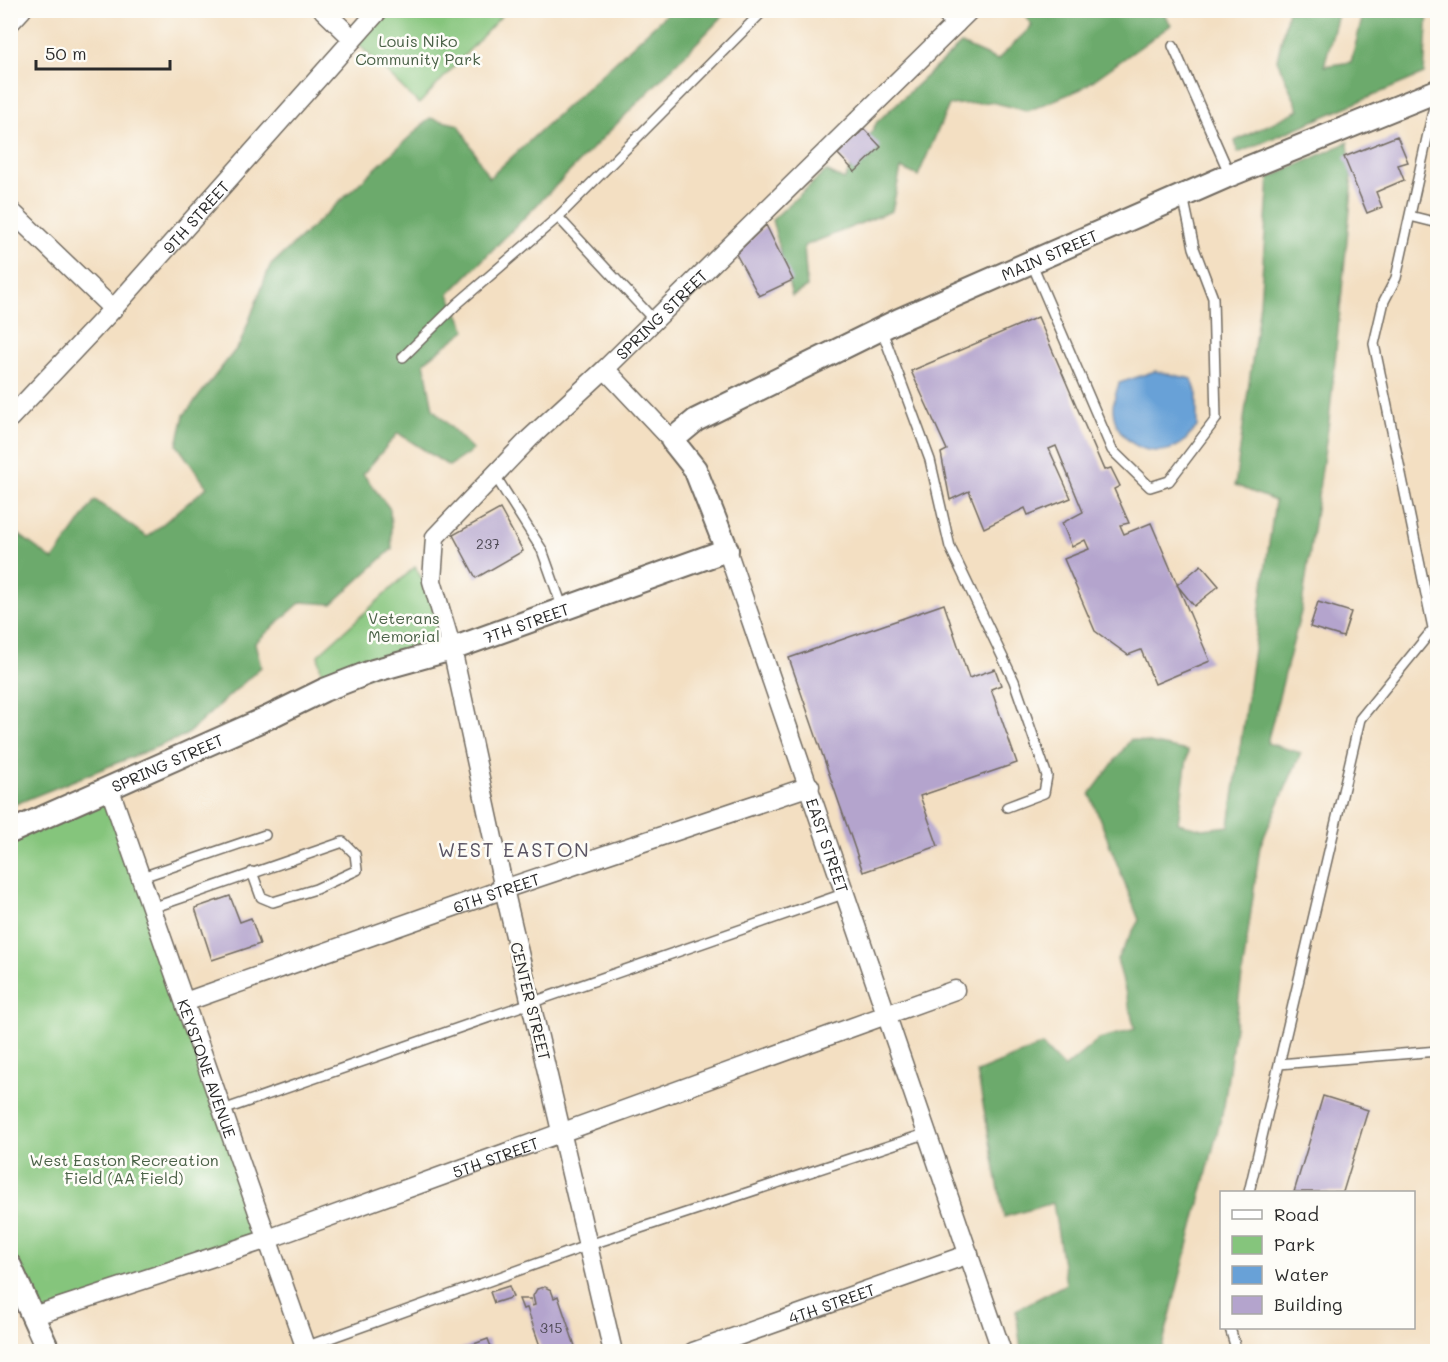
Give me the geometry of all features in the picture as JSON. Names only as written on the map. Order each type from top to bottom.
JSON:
[{"type":"street","points":[[10,23],[22,10]]},
{"type":"street","points":[[322,10],[353,39]]},
{"type":"street","name":"9TH STREET","points":[[10,418],[113,309],[379,10]]},
{"type":"street","name":"SPRING STREET","points":[[452,650],[432,581],[435,537],[494,474],[605,369],[950,17],[970,10]]},
{"type":"street","name":"MAIN STREET","points":[[672,440],[696,420],[881,328],[1032,264],[1230,175],[1437,91]]},
{"type":"street","points":[[10,210],[113,309]]},
{"type":"street","name":"EAST STREET","points":[[605,369],[672,440],[695,469],[727,550],[810,786],[1002,1352]]},
{"type":"street","name":"7TH STREET","points":[[324,690],[373,671],[452,650],[727,550]]},
{"type":"street","name":"CENTER STREET","points":[[452,650],[504,889],[613,1352]]},
{"type":"street","name":"SPRING STREET","points":[[10,832],[269,717],[324,690]]},
{"type":"street","name":"6TH STREET","points":[[186,1002],[504,889],[810,786]]},
{"type":"street","name":"KEYSTONE AVENUE","points":[[109,787],[306,1349]]},
{"type":"street","name":"5TH STREET","points":[[33,1316],[268,1239],[956,990]]},
{"type":"street","name":"4TH STREET","points":[[693,1352],[969,1254]]},
{"type":"street","points":[[10,1266],[49,1352]]},
{"type":"lane","points":[[403,357],[457,304],[558,217],[764,10]]},
{"type":"lane","points":[[1173,46],[1230,175]]},
{"type":"lane","points":[[1249,1191],[1360,719],[1436,627],[1374,344],[1384,302],[1396,278],[1437,91]]},
{"type":"lane","points":[[1032,264],[1112,450],[1150,486],[1169,481],[1216,419],[1213,298],[1194,248],[1183,196]]},
{"type":"lane","points":[[1410,216],[1437,223]]},
{"type":"lane","points":[[558,217],[653,319]]},
{"type":"lane","points":[[881,328],[930,459],[950,548],[1014,681],[1047,776],[1044,793],[1007,807]]},
{"type":"lane","points":[[494,474],[542,550],[563,609]]},
{"type":"lane","points":[[142,877],[265,835]]},
{"type":"lane","points":[[152,908],[252,872],[343,842],[355,854],[357,870],[316,889],[273,902],[261,897],[252,872]]},
{"type":"lane","points":[[223,1110],[846,893]]},
{"type":"lane","points":[[1279,1064],[1437,1050]]},
{"type":"lane","points":[[306,1349],[589,1245],[928,1133]]},
{"type":"lane","points":[[1230,1329],[1237,1352]]},
{"type":"green space","name":"Louis Niko Community Park","points":[[379,11],[506,11],[419,104],[353,39]]},
{"type":"green space","points":[[670,11],[728,11],[449,294],[466,330],[424,362],[433,409],[473,450],[449,466],[398,433],[363,474],[390,509],[392,549],[332,604],[301,602],[255,643],[261,667],[186,735],[11,806],[10,528],[53,560],[95,500],[147,537],[207,487],[177,445],[184,415],[240,344],[270,266],[430,118],[459,125],[489,178]]},
{"type":"green space","points":[[1023,11],[1162,11],[1171,25],[1081,89],[1028,111],[991,102],[949,105],[918,176],[901,168],[892,211],[804,246],[807,287],[792,296],[772,220],[826,171],[844,180],[877,122],[961,44],[997,60],[1032,26]]},
{"type":"green space","points":[[1288,11],[1339,11],[1324,66],[1351,62],[1364,11],[1428,11],[1424,74],[1238,153],[1235,141],[1299,110],[1277,60]]},
{"type":"green space","points":[[1348,142],[1352,189],[1329,421],[1301,612],[1267,743],[1301,753],[1260,846],[1224,1106],[1161,1351],[1021,1351],[1016,1310],[1066,1284],[1053,1203],[1004,1217],[977,1072],[1042,1045],[1064,1068],[1099,1039],[1135,1029],[1117,959],[1139,920],[1090,794],[1131,739],[1188,751],[1178,823],[1203,829],[1229,826],[1275,501],[1235,485],[1260,303],[1269,178]]},
{"type":"green space","name":"Veterans Memorial","points":[[415,567],[439,607],[452,649],[324,690],[318,655]]},
{"type":"green space","name":"West Easton Recreation Field (AA Field)","points":[[109,787],[268,1239],[33,1316],[11,1274],[11,836]]},
{"type":"water","points":[[1155,371],[1192,379],[1197,394],[1197,427],[1181,444],[1159,451],[1148,450],[1128,440],[1115,421],[1113,410],[1119,383]]},
{"type":"building","points":[[864,129],[881,147],[855,172],[838,154]]},
{"type":"building","points":[[1397,136],[1408,162],[1398,165],[1404,180],[1376,192],[1382,207],[1367,213],[1344,157]]},
{"type":"building","points":[[766,225],[793,280],[759,296],[736,254]]},
{"type":"building","points":[[1038,317],[1104,470],[1111,468],[1120,486],[1114,489],[1129,523],[1120,525],[1124,534],[1151,523],[1210,661],[1155,684],[1141,650],[1128,655],[1095,631],[1064,559],[1089,549],[1085,540],[1072,547],[1062,523],[1083,512],[1056,446],[1049,449],[1071,498],[1028,515],[1025,508],[984,528],[969,491],[950,500],[941,453],[947,450],[911,371]]},
{"type":"building","points":[[500,509],[523,551],[476,578],[453,535]]},
{"type":"building","points":[[1201,565],[1219,586],[1194,606],[1177,585]]},
{"type":"building","points":[[1318,602],[1351,612],[1343,637],[1310,627]]},
{"type":"building","points":[[944,604],[969,678],[995,669],[1001,685],[991,689],[1017,763],[920,796],[938,846],[863,872],[789,658]]},
{"type":"building","points":[[230,896],[240,922],[251,918],[260,944],[212,960],[195,908]]},
{"type":"building","points":[[1323,1096],[1368,1110],[1343,1191],[1294,1191]]},
{"type":"building","points":[[509,1286],[513,1297],[494,1303],[490,1292]]},
{"type":"building","points":[[545,1287],[551,1290],[554,1298],[558,1296],[575,1346],[565,1349],[566,1352],[542,1352],[527,1308],[523,1309],[519,1299],[531,1299],[532,1306],[535,1305],[533,1296],[537,1289]]},
{"type":"building","points":[[488,1339],[493,1352],[454,1352],[454,1351]]},
{"type":"district","name":"WEST EASTON","points":[[514,849]]}]
